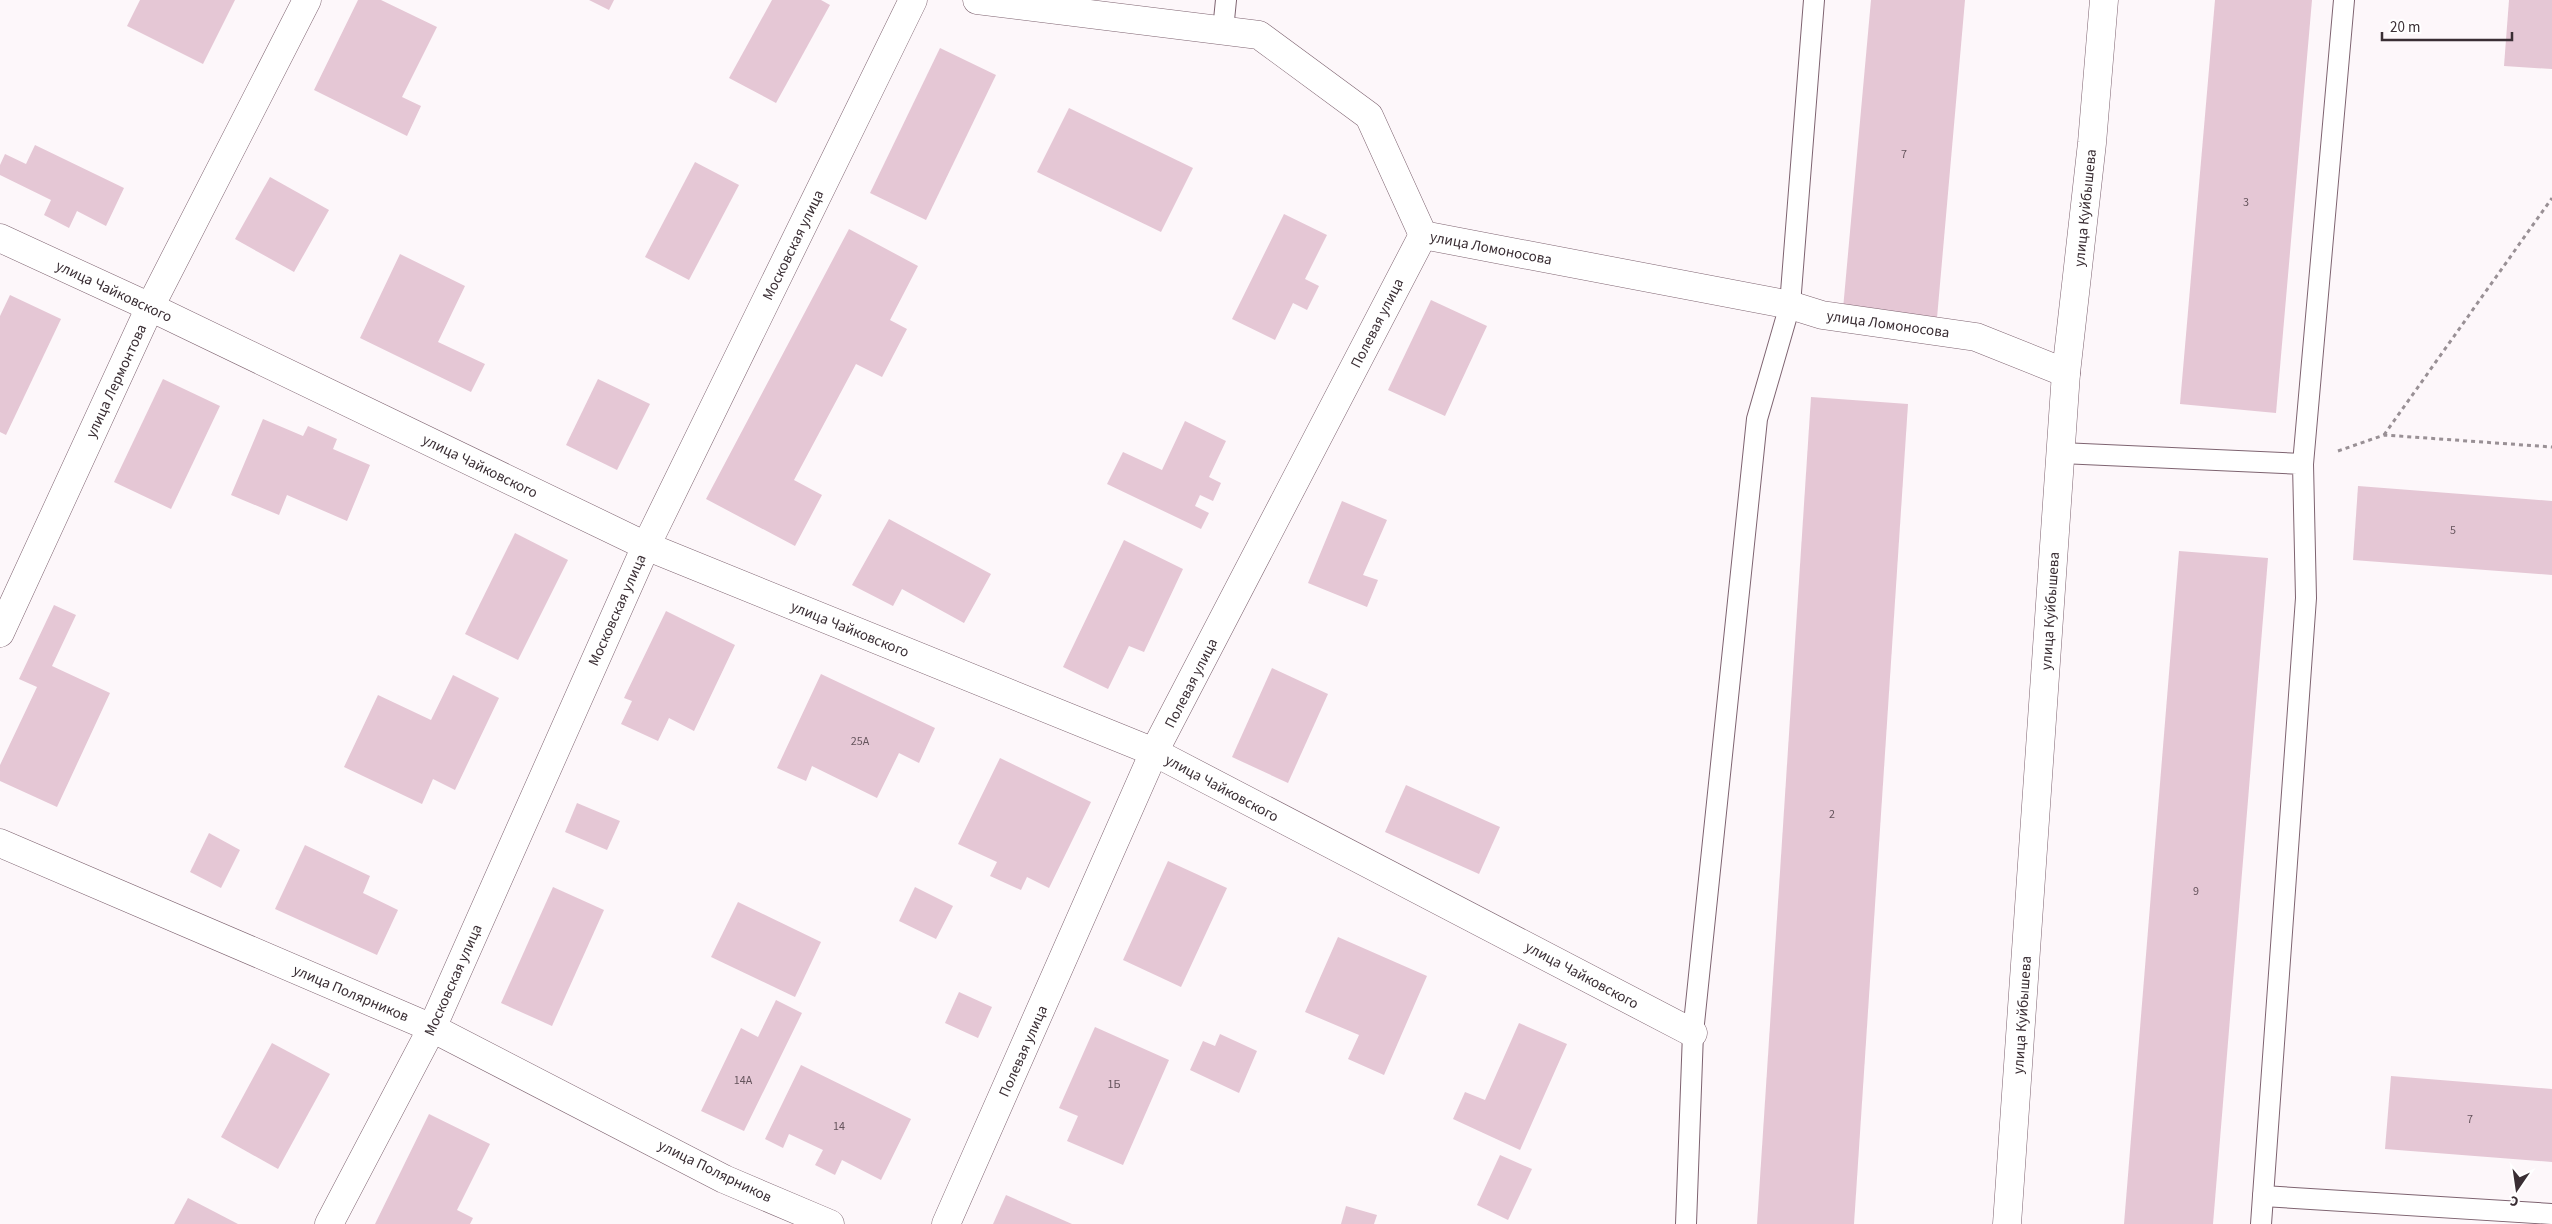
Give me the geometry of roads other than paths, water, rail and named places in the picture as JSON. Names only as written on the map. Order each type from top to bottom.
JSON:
[{"type":"street","name":"улица Лермонтова","points":[[0,633],[150,307],[307,0]]},
{"type":"street","name":"Московская улица","points":[[329,1224],[432,1028],[646,546],[912,0]]},
{"type":"street","name":"улица Ломоносова","points":[[976,0],[1259,35],[1369,116],[1423,235],[1790,306],[1822,315],[1976,337],[2066,373]]},
{"type":"street","name":"улица Куйбышева","points":[[2007,1224],[2066,373],[2092,144],[2104,0]]},
{"type":"street","name":"Полевая улица","points":[[946,1224],[1154,752],[1423,235]]},
{"type":"street","name":"улица Чайковского","points":[[0,238],[150,307],[646,546],[1154,752],[1694,1034]]},
{"type":"street","name":"улица Полярников","points":[[0,843],[432,1028],[724,1179],[830,1224]]},
{"type":"lane","points":[[1223,30],[1226,0]]},
{"type":"lane","points":[[1686,1224],[1694,1034],[1757,419],[1790,306],[1814,0]]},
{"type":"lane","points":[[2261,1224],[2306,598],[2303,464],[2344,0]]},
{"type":"lane","points":[[2061,453],[2303,464]]},
{"type":"lane","points":[[2263,1196],[2552,1214]]}]
